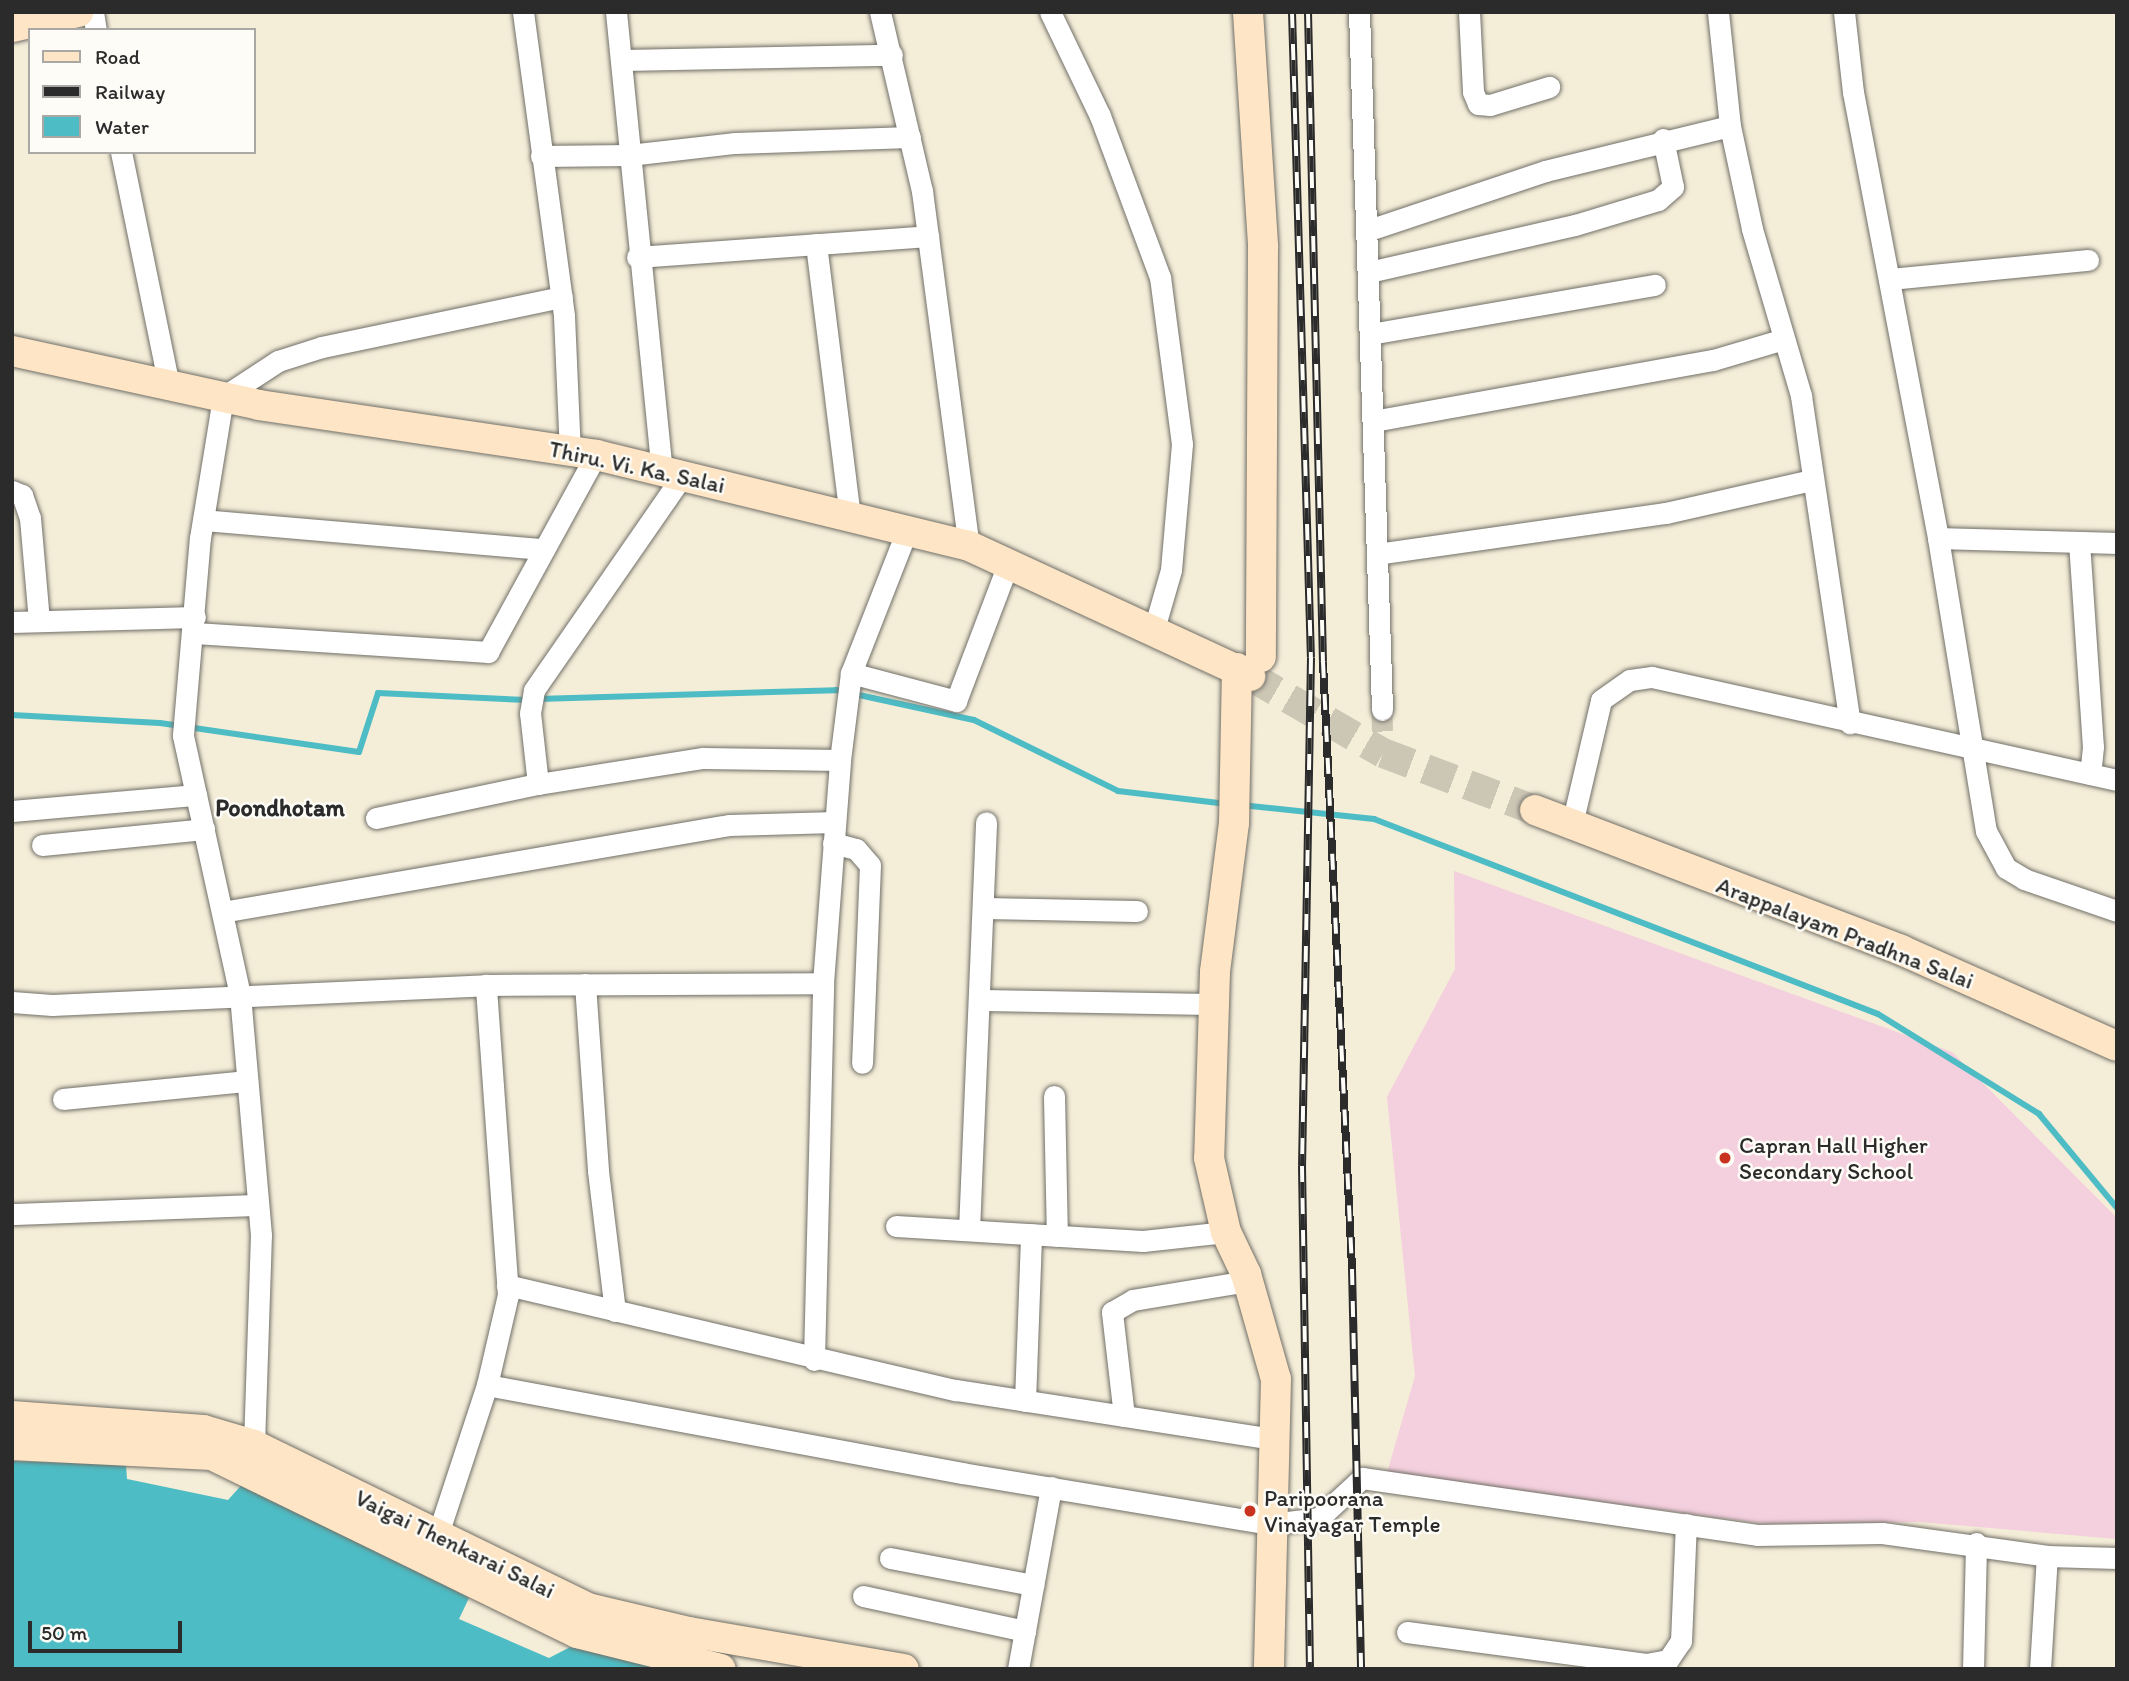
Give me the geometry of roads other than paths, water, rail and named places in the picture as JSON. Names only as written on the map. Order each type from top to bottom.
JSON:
[{"type":"street","points":[[12,27],[78,12]]},
{"type":"street","points":[[12,622],[195,625],[488,652],[544,549],[583,453],[523,12]]},
{"type":"street","points":[[538,784],[530,713],[534,690],[673,472],[637,257],[616,12]]},
{"type":"street","points":[[880,12],[892,55],[928,236],[969,546]]},
{"type":"street","points":[[1050,12],[1100,116],[1160,277],[1182,444],[1171,570],[1154,629]]},
{"type":"street","points":[[1248,12],[1263,247],[1249,667],[1214,1004],[1209,1158],[1226,1232],[1248,1281],[1276,1380],[1269,1669]]},
{"type":"street","points":[[1359,12],[1382,710]]},
{"type":"street","points":[[1469,12],[1473,92],[1478,104],[1490,105],[1549,87]]},
{"type":"street","points":[[1718,12],[1730,126],[1752,229],[1801,396],[1811,480],[1850,723]]},
{"type":"street","points":[[1844,12],[1853,92],[1891,279],[1976,749],[1986,831],[2006,868],[2024,879],[2117,911]]},
{"type":"street","points":[[621,61],[892,55]]},
{"type":"street","points":[[1366,231],[1545,171],[1662,139],[1730,126]]},
{"type":"street","points":[[541,156],[629,155],[735,143],[909,137]]},
{"type":"street","points":[[1369,272],[1575,225],[1658,200],[1673,187],[1662,139]]},
{"type":"street","points":[[121,154],[169,385]]},
{"type":"street","points":[[637,257],[928,236]]},
{"type":"street","points":[[817,244],[850,516]]},
{"type":"street","points":[[1891,279],[2088,260]]},
{"type":"street","points":[[1370,334],[1655,285]]},
{"type":"street","points":[[254,1445],[258,1205],[240,995],[183,725],[195,625],[203,520],[223,397],[278,361],[322,347],[562,297]]},
{"type":"street","points":[[1373,421],[1713,360],[1784,339]]},
{"type":"street","name":"Thiru. Vi. Ka. Salai","points":[[12,351],[223,397],[583,453],[673,472],[907,530],[969,546],[1154,629],[1249,667]]},
{"type":"street","points":[[1377,554],[1667,513],[1811,480]]},
{"type":"street","points":[[12,491],[22,495],[30,517],[39,621]]},
{"type":"street","points":[[203,520],[544,549]]},
{"type":"street","points":[[814,1360],[823,982],[840,760],[851,673],[907,530]]},
{"type":"street","points":[[1938,538],[2117,543]]},
{"type":"street","points":[[2079,542],[2093,747],[2090,774]]},
{"type":"street","points":[[851,673],[956,701],[1008,564]]},
{"type":"street","points":[[1572,824],[1601,701],[1630,680],[1651,677],[2117,780]]},
{"type":"street","points":[[376,818],[538,784],[703,758],[840,760]]},
{"type":"street","points":[[12,811],[196,795]]},
{"type":"street","name":"Arappalayam Pradhna Salai","points":[[1535,810],[1901,950],[2117,1046]]},
{"type":"street","points":[[969,1230],[986,822]]},
{"type":"street","points":[[222,912],[646,837],[729,825],[834,832],[856,849],[870,865],[862,1063]]},
{"type":"street","points":[[42,845],[204,829]]},
{"type":"street","points":[[983,908],[1137,911]]},
{"type":"street","points":[[12,1002],[52,1005],[486,985],[823,982]]},
{"type":"street","points":[[585,984],[598,1171],[615,1311]]},
{"type":"street","points":[[437,1537],[487,1385],[507,1284],[486,985]]},
{"type":"street","points":[[979,1000],[1214,1004]]},
{"type":"street","points":[[63,1098],[247,1081]]},
{"type":"street","points":[[1054,1096],[1057,1236]]},
{"type":"street","points":[[12,1214],[258,1205]]},
{"type":"street","points":[[896,1226],[1143,1241],[1226,1232]]},
{"type":"street","points":[[1026,1401],[1031,1234]]},
{"type":"street","points":[[1124,1416],[1112,1312],[1133,1300],[1248,1281]]},
{"type":"street","points":[[507,1284],[814,1360],[1026,1401],[1273,1439]]},
{"type":"street","points":[[487,1385],[1271,1524],[1319,1517],[1362,1478],[1757,1535],[1882,1533],[1976,1543],[2047,1556],[2117,1558]]},
{"type":"street","name":"Vaigai Thenkarai Salai","points":[[12,1416],[204,1430],[254,1445],[437,1537],[588,1608],[629,1619],[904,1669]]},
{"type":"street","name":"Vaigai Thenkarai Salai","points":[[12,1445],[212,1455],[577,1633],[720,1669]]},
{"type":"street","points":[[1018,1669],[1051,1487]]},
{"type":"street","points":[[1407,1632],[1646,1664],[1668,1660],[1681,1641],[1686,1524]]},
{"type":"street","points":[[1973,1669],[1976,1543]]},
{"type":"street","points":[[2040,1669],[2047,1556]]},
{"type":"street","points":[[890,1558],[1033,1585]]},
{"type":"street","points":[[863,1596],[1025,1631]]},
{"type":"water","points":[[12,1461],[126,1465],[127,1479],[228,1500],[246,1480],[469,1598],[459,1619],[549,1658],[576,1644],[660,1669],[12,1669]]},
{"type":"waterway","points":[[538,699],[836,690],[974,720],[1118,791],[1227,804]]},
{"type":"waterway","points":[[12,715],[160,723],[359,752],[378,693],[527,700]]},
{"type":"waterway","points":[[1241,805],[1374,819],[1878,1014],[2039,1114],[2117,1208]]},
{"type":"tunnel","points":[[1250,676],[1383,753],[1535,810]]},
{"type":"tunnel","points":[[1382,710],[1383,753]]},
{"type":"railway","points":[[1292,12],[1311,658],[1302,1166],[1310,1669]]},
{"type":"railway","points":[[1308,12],[1323,662],[1352,1269],[1361,1669]]},
{"type":"place","name":"Capran Hall Higher Secondary School","points":[[1725,1158]]},
{"type":"place","name":"Paripoorana Vinayagar Temple","points":[[1250,1511]]},
{"type":"district","name":"Poondhotam","points":[[280,808]]}]
